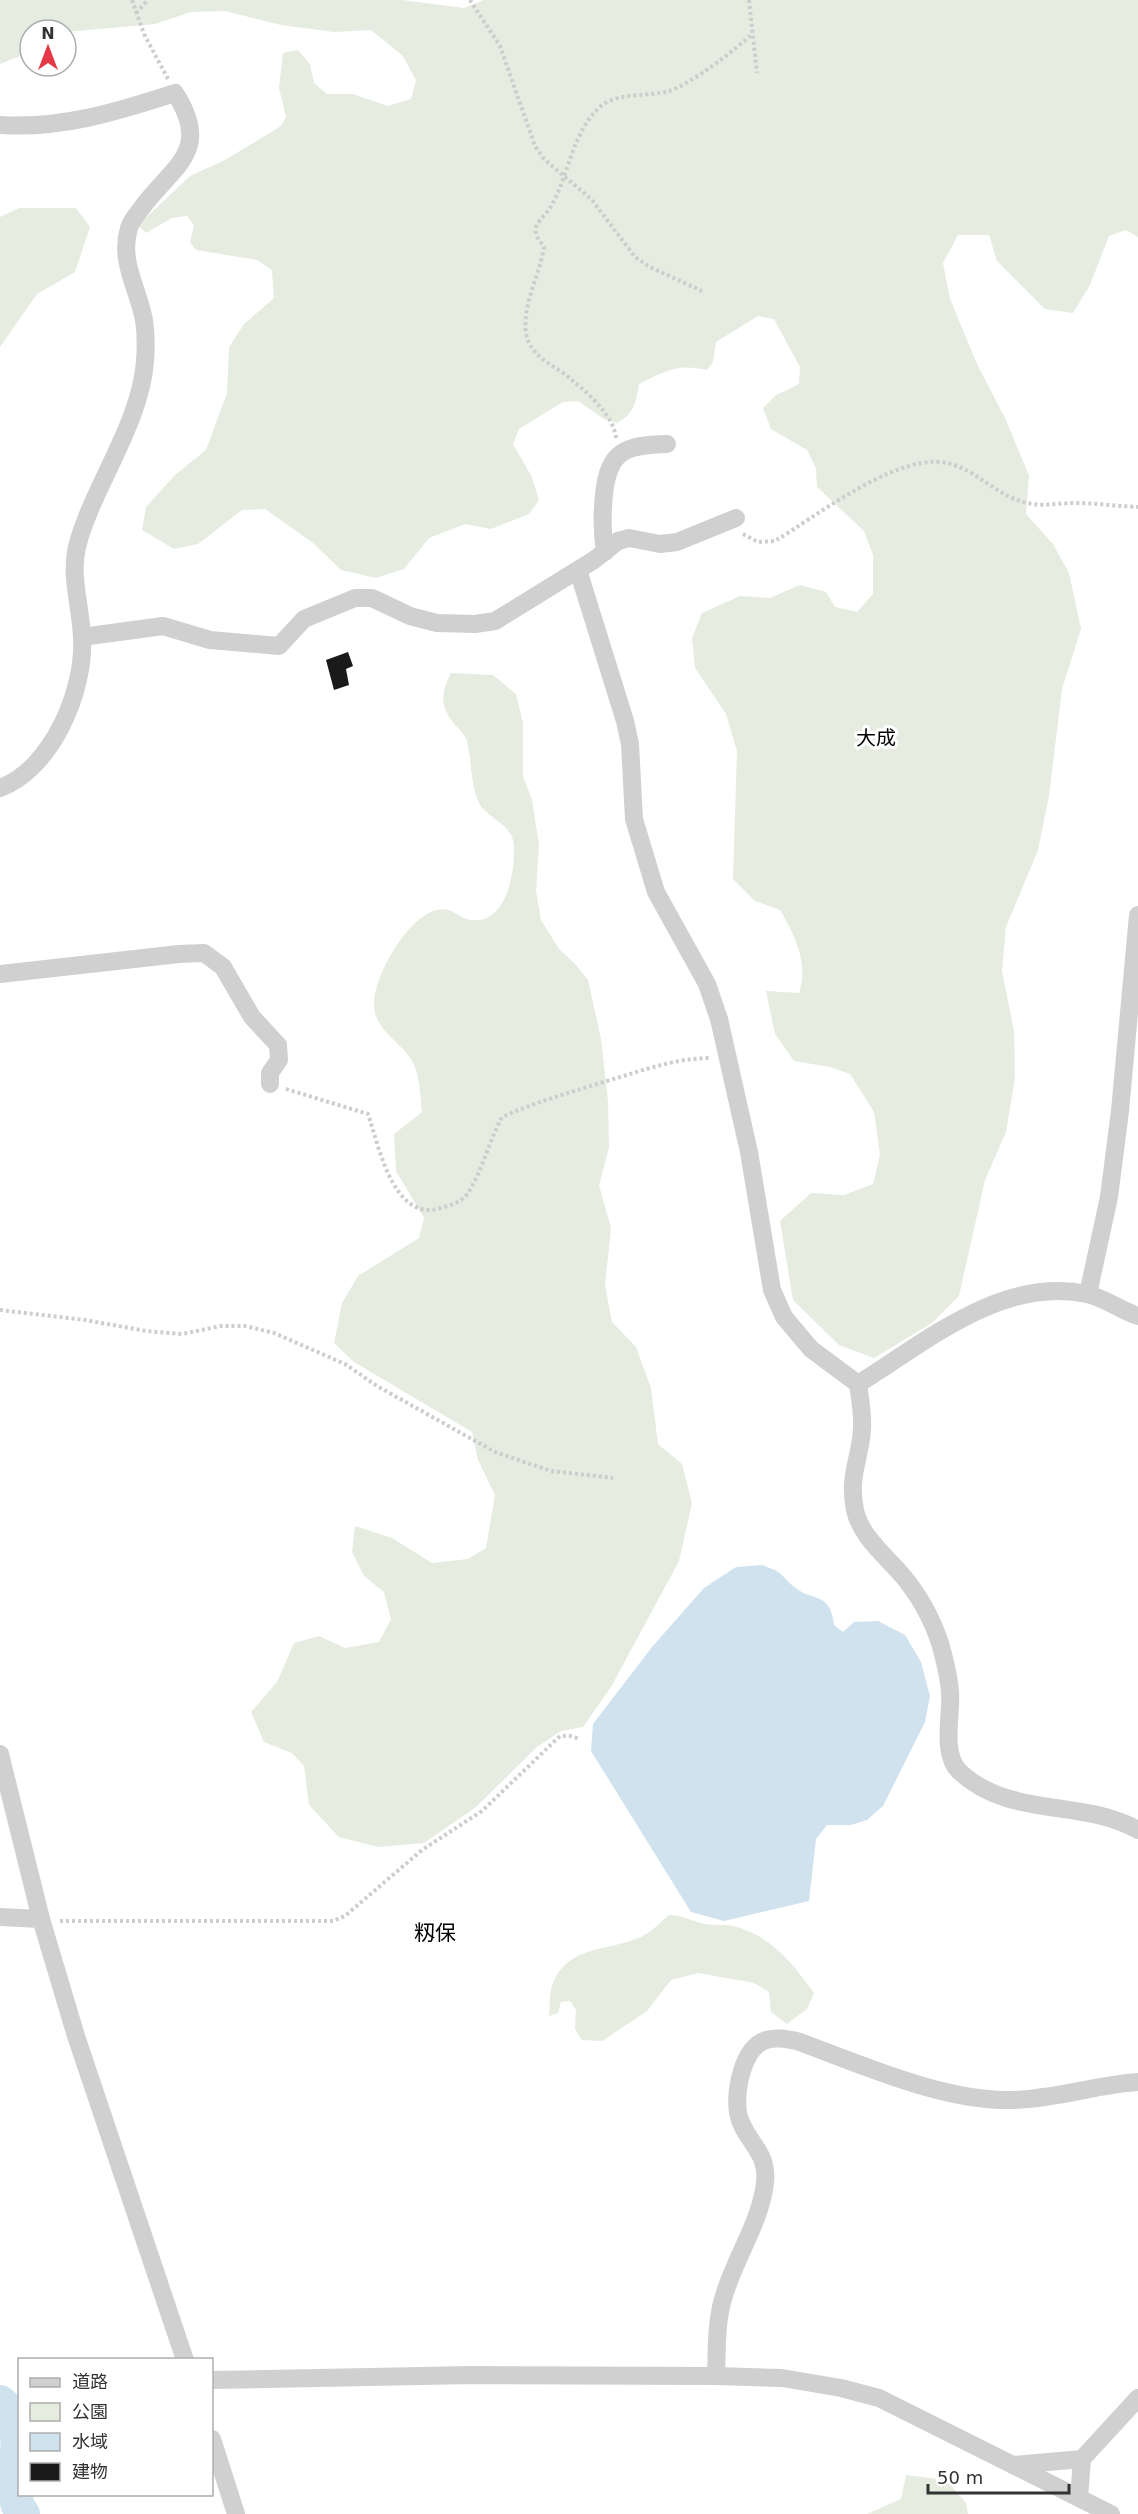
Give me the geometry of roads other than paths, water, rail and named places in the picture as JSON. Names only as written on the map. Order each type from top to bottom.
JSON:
[{"type":"street","points":[[0,125],[33,127],[104,116],[175,93],[190,123],[190,143],[173,175],[147,201],[129,226],[128,270],[143,319],[146,361],[136,402],[78,543],[73,575],[82,637],[78,682],[47,753],[32,770],[0,788]]},
{"type":"street","points":[[604,552],[603,507],[609,465],[618,456],[646,444],[667,444]]},
{"type":"street","points":[[82,637],[164,626],[210,640],[279,646],[304,619],[355,598],[372,598],[410,616],[437,623],[475,624],[495,621],[513,612],[556,581],[578,570],[618,541],[629,538],[660,544],[677,542],[736,518]]},
{"type":"street","points":[[578,570],[625,721],[630,744],[634,819],[640,846],[656,892],[707,984],[748,1152],[772,1290],[784,1317],[811,1349],[858,1384],[862,1430],[854,1465],[852,1487],[855,1512],[864,1534],[903,1577],[924,1608],[939,1641],[950,1691],[951,1753],[958,1770],[1000,1797],[1028,1805],[1087,1811],[1138,1830]]},
{"type":"street","points":[[1088,1294],[1110,1186],[1138,915]]},
{"type":"street","points":[[0,974],[204,953],[223,966],[252,1017],[278,1045],[279,1060],[270,1073],[270,1084]]},
{"type":"street","points":[[858,1384],[914,1348],[1003,1300],[1043,1292],[1088,1294],[1138,1316]]},
{"type":"street","points":[[0,1754],[42,1919],[76,2036],[184,2358]]},
{"type":"street","points":[[0,1917],[42,1919]]},
{"type":"street","points":[[716,2376],[718,2320],[723,2297],[762,2203],[766,2181],[765,2164],[760,2150],[743,2127],[738,2113],[739,2080],[754,2049],[763,2041],[778,2037],[797,2041],[941,2090],[980,2099],[1049,2097],[1138,2082]]},
{"type":"street","points":[[213,2380],[472,2374],[782,2378],[879,2398],[1111,2514]]},
{"type":"street","points":[[1079,2498],[1082,2458],[1138,2397]]},
{"type":"street","points":[[213,2442],[236,2514]]},
{"type":"street","points":[[1011,2465],[1082,2458]]},
{"type":"water","points":[[762,1565],[777,1571],[800,1591],[824,1602],[829,1607],[834,1625],[843,1632],[854,1622],[878,1621],[905,1635],[921,1662],[930,1696],[925,1722],[883,1806],[867,1820],[851,1825],[827,1825],[816,1839],[809,1901],[724,1921],[691,1912],[591,1751],[593,1724],[652,1647],[704,1588],[736,1567]]},
{"type":"waterway","points":[[0,2402],[11,2414],[16,2428],[15,2489],[17,2502],[23,2514]]},
{"type":"district","name":"大成","points":[[876,738]]},
{"type":"district","name":"籾保","points":[[435,1933]]}]
